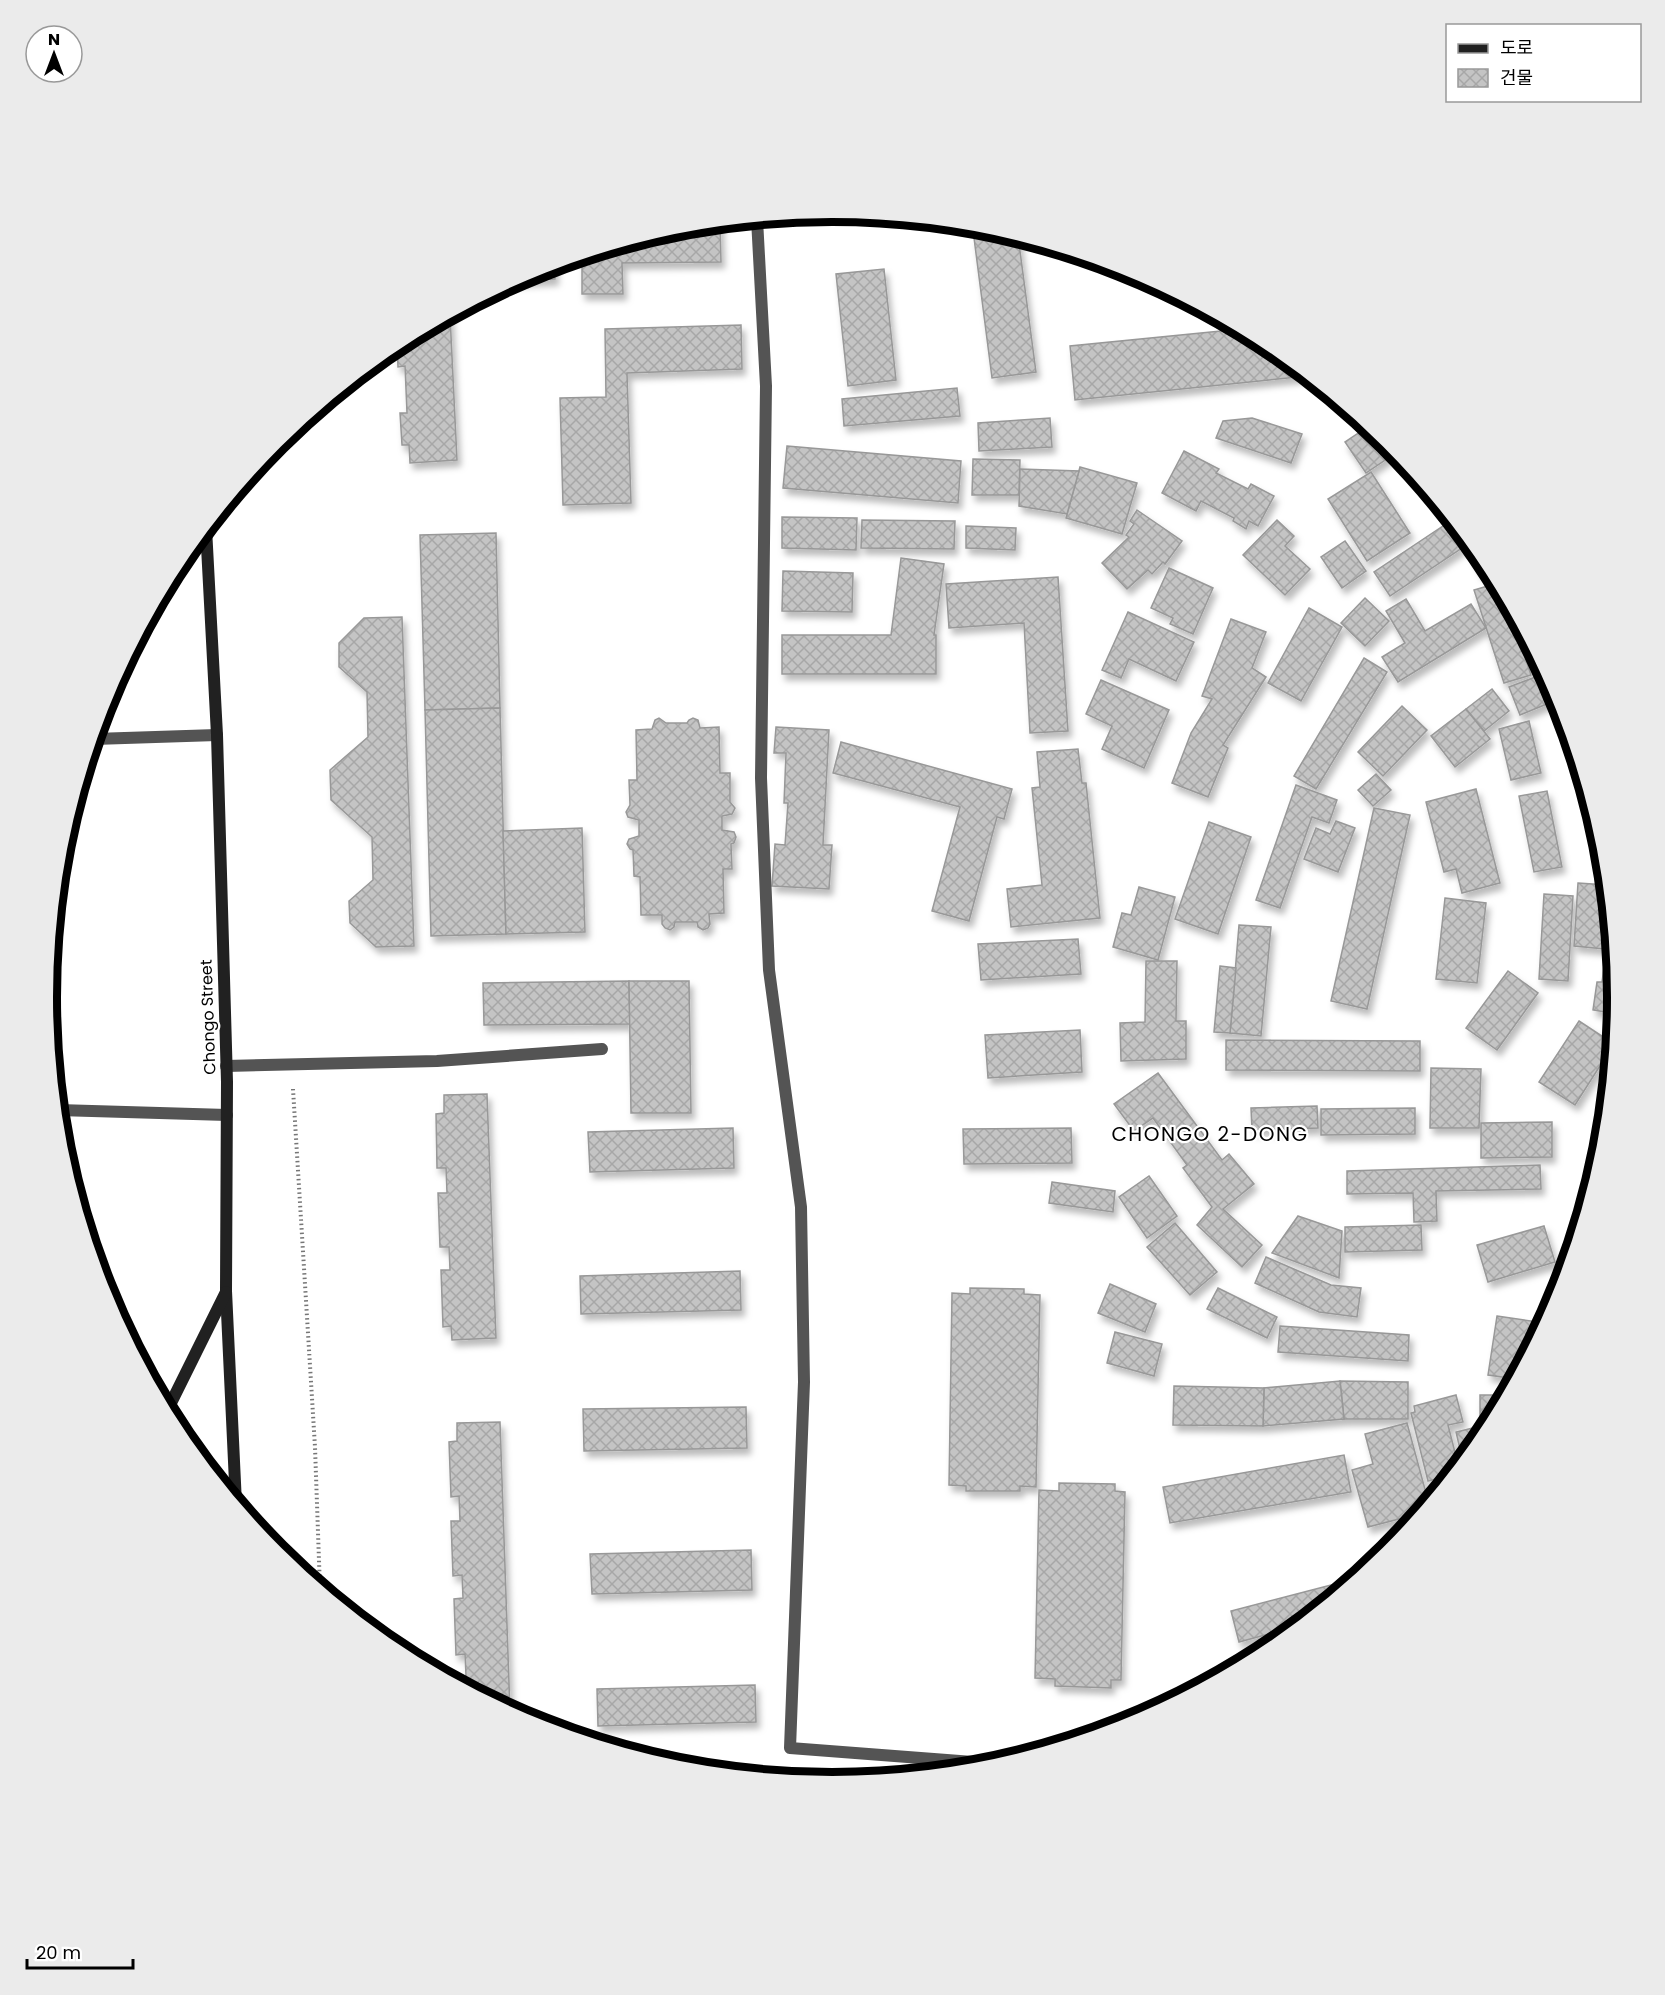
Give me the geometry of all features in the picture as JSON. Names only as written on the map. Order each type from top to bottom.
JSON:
[{"type":"main road","name":"Chongo Street","points":[[207,540],[217,735],[227,1115],[226,1291],[235,1492]]},
{"type":"main road","points":[[172,1402],[226,1291]]},
{"type":"street","points":[[758,226],[766,386],[761,778],[770,970],[801,1218],[804,1382],[790,1748],[963,1761]]},
{"type":"street","points":[[102,739],[217,735]]},
{"type":"street","points":[[226,1066],[437,1061],[602,1048]]},
{"type":"street","points":[[66,1110],[227,1115]]},
{"type":"path","points":[[292,1065],[315,1447],[320,1580]]},
{"type":"building","points":[[720,231],[721,262],[622,263],[623,294],[582,294],[582,263],[632,248]]},
{"type":"building","points":[[982,237],[1019,245],[1036,372],[992,378],[974,238]]},
{"type":"building","points":[[884,269],[896,380],[848,386],[836,274]]},
{"type":"building","points":[[555,274],[555,279],[539,280]]},
{"type":"building","points":[[450,323],[457,460],[410,463],[409,445],[402,445],[400,413],[407,413],[405,366],[398,367],[398,356]]},
{"type":"building","points":[[741,325],[742,369],[627,373],[631,503],[563,505],[560,398],[606,397],[605,329]]},
{"type":"building","points":[[1227,330],[1298,377],[1075,400],[1070,346]]},
{"type":"building","points":[[957,388],[960,416],[844,426],[842,399]]},
{"type":"building","points":[[1050,418],[1052,447],[979,451],[978,423]]},
{"type":"building","points":[[1252,418],[1302,434],[1291,463],[1216,438],[1223,421]]},
{"type":"building","points":[[1362,431],[1389,457],[1366,473],[1345,442]]},
{"type":"building","points":[[787,446],[961,461],[958,503],[783,488]]},
{"type":"building","points":[[1184,451],[1219,469],[1216,473],[1248,489],[1251,484],[1274,496],[1258,526],[1249,521],[1246,529],[1233,521],[1234,518],[1201,501],[1196,511],[1162,493]]},
{"type":"building","points":[[973,459],[1020,460],[1019,495],[972,495]]},
{"type":"building","points":[[1080,467],[1137,483],[1122,534],[1066,518]]},
{"type":"building","points":[[1020,469],[1079,471],[1067,514],[1019,506]]},
{"type":"building","points":[[1371,472],[1410,533],[1367,561],[1328,499]]},
{"type":"building","points":[[1137,510],[1182,541],[1165,564],[1163,562],[1152,574],[1148,570],[1127,589],[1102,563],[1129,537],[1126,535],[1134,524],[1130,521]]},
{"type":"building","points":[[782,517],[857,518],[856,550],[782,548]]},
{"type":"building","points":[[862,520],[955,521],[954,549],[861,548]]},
{"type":"building","points":[[1277,520],[1294,536],[1285,546],[1310,569],[1285,595],[1243,555]]},
{"type":"building","points":[[1446,524],[1462,548],[1390,596],[1374,572]]},
{"type":"building","points":[[966,526],[1016,528],[1015,550],[966,548]]},
{"type":"building","points":[[496,533],[500,708],[425,710],[420,535]]},
{"type":"building","points":[[1345,541],[1366,571],[1342,588],[1321,557]]},
{"type":"building","points":[[901,558],[944,564],[934,635],[936,635],[936,674],[782,674],[782,635],[891,635]]},
{"type":"building","points":[[1169,568],[1213,588],[1193,634],[1170,624],[1173,618],[1151,608]]},
{"type":"building","points":[[783,571],[853,573],[852,612],[782,611]]},
{"type":"building","points":[[1058,577],[1068,731],[1030,733],[1024,623],[949,628],[946,584]]},
{"type":"building","points":[[1489,586],[1519,637],[1531,675],[1504,683],[1474,590]]},
{"type":"building","points":[[1365,598],[1389,621],[1365,646],[1341,623]]},
{"type":"building","points":[[1406,599],[1425,631],[1471,604],[1486,628],[1398,682],[1382,657],[1405,643],[1386,611]]},
{"type":"building","points":[[1309,608],[1342,627],[1301,701],[1268,683]]},
{"type":"building","points":[[1128,612],[1194,642],[1176,681],[1129,659],[1121,678],[1102,670]]},
{"type":"building","points":[[402,617],[414,946],[376,947],[350,923],[349,901],[373,880],[372,837],[331,800],[330,770],[368,737],[367,692],[339,667],[339,643],[364,618]]},
{"type":"building","points":[[1231,619],[1266,632],[1252,668],[1266,677],[1223,745],[1228,748],[1208,797],[1172,783],[1191,733],[1212,699],[1202,696]]},
{"type":"building","points":[[1364,658],[1387,672],[1316,789],[1294,776]]},
{"type":"building","points":[[1538,676],[1550,703],[1520,715],[1509,687]]},
{"type":"building","points":[[1101,680],[1169,710],[1144,768],[1102,749],[1112,726],[1086,714]]},
{"type":"building","points":[[1492,689],[1509,711],[1484,731],[1466,709]]},
{"type":"building","points":[[1402,706],[1427,730],[1383,776],[1358,752]]},
{"type":"building","points":[[500,708],[506,934],[431,936],[425,710]]},
{"type":"building","points":[[1466,709],[1490,739],[1455,767],[1431,736]]},
{"type":"building","points":[[659,718],[666,723],[687,723],[693,718],[698,720],[700,728],[719,727],[720,773],[730,773],[730,802],[735,808],[732,814],[722,816],[722,830],[734,832],[736,837],[734,843],[731,844],[732,869],[723,869],[724,913],[709,914],[710,924],[703,930],[698,927],[697,922],[675,922],[674,927],[670,930],[662,924],[662,915],[641,915],[640,877],[634,876],[633,850],[627,844],[629,839],[639,836],[639,820],[628,817],[626,812],[630,805],[629,780],[637,780],[636,730],[652,729],[655,720]]},
{"type":"building","points":[[1529,721],[1541,773],[1511,780],[1499,729]]},
{"type":"building","points":[[776,727],[829,730],[823,845],[832,845],[829,889],[772,886],[775,844],[785,845],[788,803],[784,803],[786,753],[774,753]]},
{"type":"building","points":[[841,742],[1012,789],[1004,819],[997,817],[969,921],[932,911],[960,807],[833,773]]},
{"type":"building","points":[[1078,749],[1082,783],[1086,783],[1100,918],[1011,927],[1007,889],[1042,885],[1032,788],[1040,787],[1037,752]]},
{"type":"building","points":[[1376,774],[1391,790],[1373,806],[1358,790]]},
{"type":"building","points":[[1296,785],[1337,800],[1329,823],[1312,817],[1280,908],[1256,900]]},
{"type":"building","points":[[1476,789],[1500,883],[1462,893],[1456,869],[1444,872],[1426,802]]},
{"type":"building","points":[[1547,791],[1562,867],[1534,872],[1519,796]]},
{"type":"building","points":[[1374,808],[1410,815],[1367,1009],[1331,1001]]},
{"type":"building","points":[[1336,821],[1355,828],[1338,872],[1304,859],[1316,828],[1330,834]]},
{"type":"building","points":[[1209,822],[1251,837],[1218,934],[1175,919]]},
{"type":"building","points":[[582,828],[585,932],[506,934],[503,831]]},
{"type":"building","points":[[1578,883],[1599,884],[1605,934],[1604,949],[1574,946]]},
{"type":"building","points":[[1139,887],[1175,897],[1158,960],[1113,947],[1122,913],[1131,915]]},
{"type":"building","points":[[1544,894],[1573,896],[1568,981],[1539,979]]},
{"type":"building","points":[[1445,898],[1486,903],[1477,983],[1436,979]]},
{"type":"building","points":[[1239,925],[1271,927],[1261,1036],[1230,1033]]},
{"type":"building","points":[[1078,939],[1081,974],[981,980],[978,944]]},
{"type":"building","points":[[1606,952],[1607,1012],[1593,1010],[1597,982],[1602,982]]},
{"type":"building","points":[[1146,961],[1177,961],[1176,1021],[1186,1021],[1186,1059],[1121,1061],[1120,1023],[1145,1022]]},
{"type":"building","points":[[1220,966],[1236,968],[1230,1033],[1214,1032]]},
{"type":"building","points":[[1508,971],[1538,993],[1497,1050],[1466,1028]]},
{"type":"building","points":[[629,981],[630,1024],[484,1025],[483,983]]},
{"type":"building","points":[[629,981],[689,981],[691,1113],[631,1113]]},
{"type":"building","points":[[1579,1021],[1606,1039],[1605,1058],[1575,1105],[1539,1082]]},
{"type":"building","points":[[1080,1030],[1082,1072],[988,1078],[985,1035]]},
{"type":"building","points":[[1226,1040],[1420,1041],[1420,1071],[1226,1070]]},
{"type":"building","points":[[1431,1068],[1481,1069],[1479,1128],[1430,1128]]},
{"type":"building","points":[[1158,1073],[1222,1160],[1229,1154],[1254,1184],[1223,1209],[1262,1245],[1242,1267],[1197,1225],[1212,1207],[1183,1168],[1187,1165],[1153,1118],[1134,1131],[1114,1104]]},
{"type":"building","points":[[487,1094],[496,1338],[452,1340],[451,1326],[443,1327],[441,1270],[450,1270],[449,1247],[440,1247],[438,1193],[447,1193],[446,1168],[437,1168],[436,1114],[444,1113],[444,1095]]},
{"type":"building","points":[[1317,1106],[1318,1128],[1252,1130],[1251,1108]]},
{"type":"building","points":[[1415,1108],[1415,1134],[1321,1135],[1321,1109]]},
{"type":"building","points":[[1552,1122],[1552,1157],[1481,1158],[1481,1123]]},
{"type":"building","points":[[733,1128],[734,1168],[590,1172],[588,1132]]},
{"type":"building","points":[[1071,1128],[1072,1163],[964,1164],[963,1129]]},
{"type":"building","points":[[1540,1165],[1541,1189],[1436,1191],[1437,1221],[1414,1222],[1413,1193],[1347,1194],[1347,1171]]},
{"type":"building","points":[[1149,1176],[1177,1216],[1147,1238],[1119,1197]]},
{"type":"building","points":[[1052,1182],[1115,1191],[1113,1212],[1049,1203]]},
{"type":"building","points":[[1298,1216],[1342,1231],[1339,1278],[1272,1253]]},
{"type":"building","points":[[1175,1223],[1217,1272],[1190,1295],[1147,1247]]},
{"type":"building","points":[[1421,1225],[1422,1250],[1345,1252],[1345,1227]]},
{"type":"building","points":[[1544,1226],[1555,1262],[1488,1282],[1477,1245]]},
{"type":"building","points":[[1266,1257],[1331,1285],[1361,1288],[1357,1317],[1319,1312],[1255,1283]]},
{"type":"building","points":[[740,1271],[741,1310],[581,1314],[580,1276]]},
{"type":"building","points":[[1110,1284],[1156,1304],[1145,1332],[1098,1313]]},
{"type":"building","points":[[970,1288],[1024,1289],[1024,1294],[1040,1295],[1036,1487],[1020,1486],[1020,1491],[966,1491],[966,1486],[949,1485],[952,1293],[970,1294]]},
{"type":"building","points":[[1218,1288],[1277,1317],[1267,1338],[1207,1309]]},
{"type":"building","points":[[1497,1316],[1536,1322],[1508,1378],[1488,1375]]},
{"type":"building","points":[[1280,1326],[1409,1335],[1408,1361],[1278,1352]]},
{"type":"building","points":[[1115,1332],[1162,1344],[1154,1376],[1107,1363]]},
{"type":"building","points":[[1340,1381],[1408,1382],[1408,1419],[1344,1419]]},
{"type":"building","points":[[1340,1381],[1344,1419],[1263,1426],[1264,1388]]},
{"type":"building","points":[[1174,1386],[1264,1388],[1263,1426],[1173,1425]]},
{"type":"building","points":[[1456,1395],[1463,1422],[1448,1425],[1456,1458],[1442,1478],[1428,1481],[1411,1413],[1415,1412],[1414,1406]]},
{"type":"building","points":[[1480,1395],[1498,1395],[1480,1423]]},
{"type":"building","points":[[746,1407],[747,1448],[584,1451],[583,1409]]},
{"type":"building","points":[[500,1422],[510,1702],[459,1677],[466,1676],[465,1654],[456,1655],[454,1599],[463,1598],[462,1575],[453,1576],[451,1521],[460,1521],[459,1496],[451,1497],[449,1442],[457,1441],[457,1423]]},
{"type":"building","points":[[1407,1423],[1427,1496],[1409,1516],[1368,1527],[1352,1470],[1373,1464],[1365,1434]]},
{"type":"building","points":[[1473,1428],[1474,1432],[1461,1452],[1456,1432]]},
{"type":"building","points":[[1344,1455],[1351,1492],[1170,1523],[1163,1487]]},
{"type":"building","points":[[1059,1483],[1115,1484],[1115,1491],[1125,1492],[1121,1680],[1111,1680],[1111,1688],[1055,1686],[1055,1679],[1035,1678],[1039,1490],[1059,1491]]},
{"type":"building","points":[[751,1550],[752,1590],[592,1594],[590,1554]]},
{"type":"building","points":[[1343,1582],[1278,1632],[1239,1642],[1231,1611]]},
{"type":"building","points":[[755,1685],[756,1722],[598,1726],[597,1689]]},
{"type":"district","name":"CHONGO 2-DONG","points":[[1210,1134]]}]
